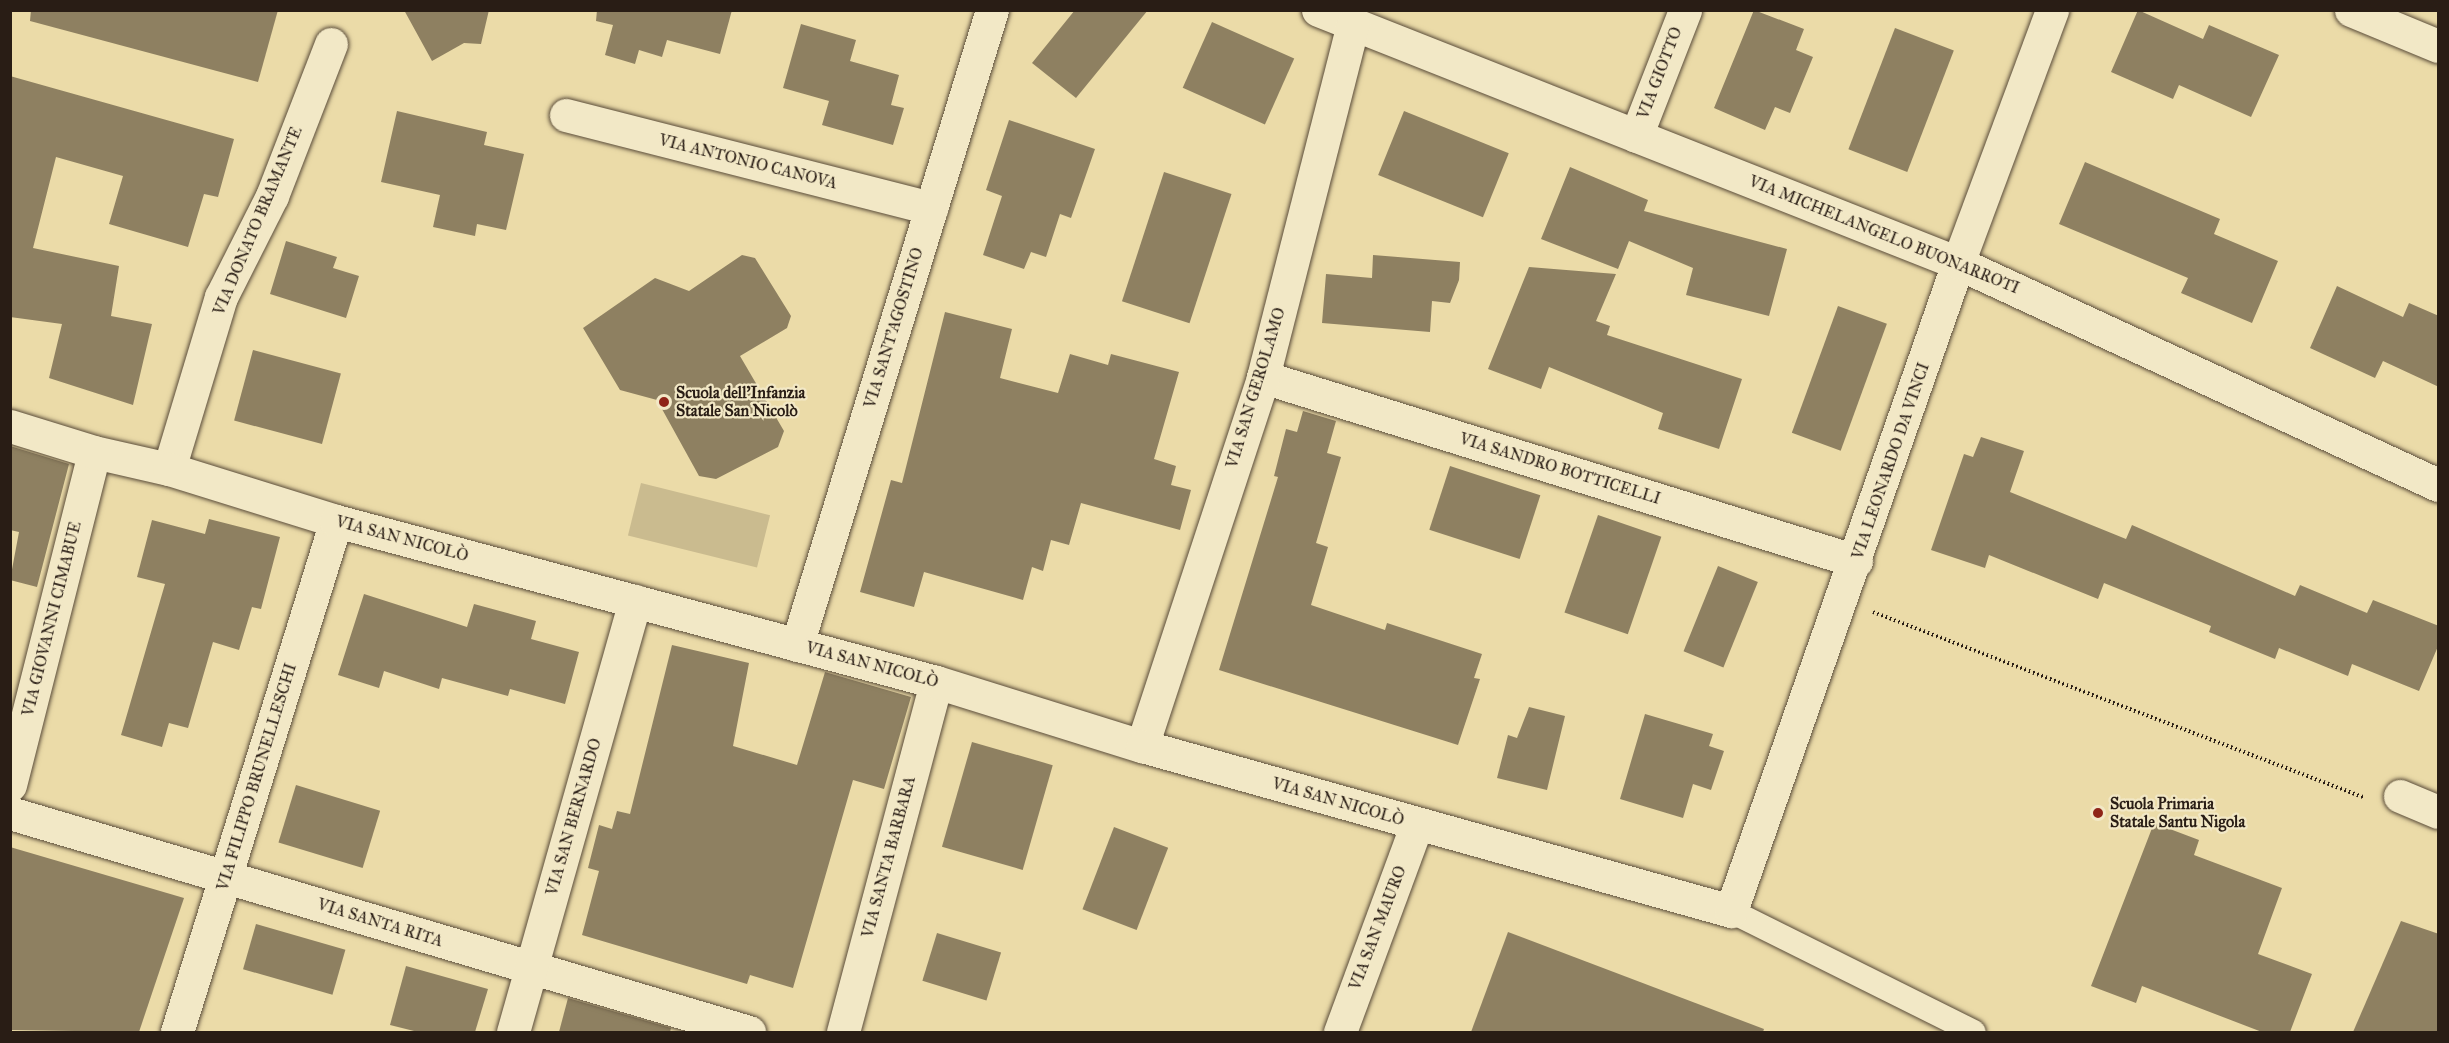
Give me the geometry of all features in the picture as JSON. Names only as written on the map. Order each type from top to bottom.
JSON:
[{"type":"street","name":"VIA SANT'AGOSTINO","points":[[797,645],[992,10]]},
{"type":"street","name":"VIA MICHELANGELO BUONARROTI","points":[[1318,10],[1958,262],[2439,485]]},
{"type":"street","name":"VIA GIOTTO","points":[[1636,136],[1685,10]]},
{"type":"street","name":"VIA LEONARDO DA VINCI","points":[[1731,911],[1856,561],[1958,262],[2052,10]]},
{"type":"street","points":[[2351,10],[2439,46]]},
{"type":"street","name":"VIA SAN GEROLAMO","points":[[1142,746],[1263,377],[1353,24]]},
{"type":"street","name":"VIA DONATO BRAMANTE","points":[[169,469],[221,297],[272,196],[331,44]]},
{"type":"street","name":"VIA ANTONIO CANOVA","points":[[566,116],[931,208]]},
{"type":"street","name":"VIA SANDRO BOTTICELLI","points":[[1263,377],[1856,561]]},
{"type":"street","name":"VIA SAN NICOLÒ","points":[[10,426],[94,452],[169,469],[336,521],[936,682],[1142,746],[1731,911]]},
{"type":"street","name":"VIA GIOVANNI CIMABUE","points":[[10,785],[94,452]]},
{"type":"street","name":"VIA FILIPPO BRUNELLESCHI","points":[[177,1032],[336,521]]},
{"type":"street","name":"VIA SAN BERNARDO","points":[[513,1032],[635,601]]},
{"type":"street","name":"VIA SANTA BARBARA","points":[[843,1032],[936,682]]},
{"type":"street","points":[[2400,796],[2439,812]]},
{"type":"street","name":"VIA SANTA RITA","points":[[10,813],[227,875],[530,969],[748,1032]]},
{"type":"street","name":"VIA SAN MAURO","points":[[1340,1032],[1418,824]]},
{"type":"lane","points":[[1731,911],[1974,1032]]},
{"type":"path","points":[[1842,601],[2381,804],[2400,796]]},
{"type":"shaded area","points":[[641,483],[770,515],[757,568],[628,535]]},
{"type":"building","points":[[31,10],[278,10],[258,82],[30,21]]},
{"type":"building","points":[[404,10],[489,10],[481,44],[464,43],[432,61]]},
{"type":"building","points":[[597,10],[732,10],[720,54],[667,40],[662,57],[639,50],[635,64],[605,55],[613,25],[596,21]]},
{"type":"building","points":[[1075,10],[1148,10],[1076,98],[1032,63]]},
{"type":"building","points":[[1754,10],[1804,29],[1796,50],[1813,57],[1790,113],[1775,107],[1765,130],[1714,108]]},
{"type":"building","points":[[2138,10],[2203,39],[2209,25],[2279,55],[2251,117],[2179,85],[2173,99],[2111,72]]},
{"type":"building","points":[[1212,22],[1294,59],[1265,124],[1183,88]]},
{"type":"building","points":[[801,24],[856,40],[850,61],[899,75],[891,105],[904,108],[893,145],[822,125],[829,101],[783,88]]},
{"type":"building","points":[[1895,28],[1954,51],[1907,172],[1848,149]]},
{"type":"building","points":[[10,76],[234,139],[218,197],[204,194],[188,247],[109,224],[123,176],[56,157],[33,248],[119,266],[111,316],[152,324],[133,405],[49,378],[62,324],[10,317]]},
{"type":"building","points":[[397,111],[487,132],[484,145],[524,154],[506,230],[477,224],[475,236],[433,227],[440,195],[381,182]]},
{"type":"building","points":[[1404,111],[1509,153],[1483,217],[1378,175]]},
{"type":"building","points":[[1009,120],[1095,149],[1071,218],[1060,214],[1046,257],[1031,252],[1024,269],[983,255],[1002,196],[986,190]]},
{"type":"building","points":[[2085,162],[2220,219],[2214,234],[2278,261],[2252,323],[2181,293],[2188,278],[2059,224]]},
{"type":"building","points":[[1570,167],[1648,200],[1644,211],[1787,249],[1769,316],[1686,295],[1693,268],[1629,241],[1618,269],[1541,239]]},
{"type":"building","points":[[1164,172],[1232,194],[1189,323],[1122,301]]},
{"type":"building","points":[[286,241],[337,257],[333,268],[359,276],[346,318],[270,294]]},
{"type":"building","points":[[742,255],[755,258],[791,316],[787,328],[740,356],[784,431],[778,447],[716,479],[699,476],[657,400],[620,390],[583,328],[655,278],[689,291]]},
{"type":"building","points":[[1373,255],[1460,262],[1459,280],[1450,303],[1432,301],[1430,332],[1322,323],[1326,274],[1372,278]]},
{"type":"building","points":[[1529,267],[1616,274],[1596,321],[1610,326],[1607,335],[1742,379],[1719,449],[1658,429],[1663,413],[1549,367],[1541,389],[1488,369]]},
{"type":"building","points":[[2337,286],[2403,317],[2409,303],[2439,316],[2439,387],[2383,361],[2375,378],[2310,348]]},
{"type":"building","points":[[1838,306],[1887,324],[1841,451],[1792,433]]},
{"type":"building","points":[[945,312],[1012,329],[1000,378],[1058,393],[1070,354],[1108,365],[1111,354],[1179,372],[1154,459],[1176,466],[1171,485],[1191,490],[1180,530],[1081,503],[1069,545],[1051,540],[1043,571],[1032,567],[1023,600],[924,572],[914,607],[860,592],[891,480],[902,483]]},
{"type":"building","points":[[253,350],[341,374],[322,444],[234,421]]},
{"type":"building","points":[[1303,411],[1336,421],[1327,453],[1341,457],[1316,543],[1328,547],[1311,605],[1385,630],[1387,623],[1482,654],[1474,678],[1480,679],[1458,745],[1219,670],[1278,477],[1274,476],[1286,429],[1297,432]]},
{"type":"building","points":[[1981,437],[2024,451],[2010,492],[2126,539],[2132,525],[2295,596],[2300,585],[2367,613],[2373,600],[2439,626],[2439,644],[2419,691],[2352,664],[2348,676],[2279,648],[2275,659],[2209,632],[2211,626],[2104,583],[2098,599],[1989,555],[1985,568],[1931,550],[1964,454],[1973,457]]},
{"type":"building","points":[[10,446],[69,464],[37,587],[10,580],[19,532],[10,530]]},
{"type":"building","points":[[1450,466],[1540,495],[1520,559],[1429,530]]},
{"type":"building","points":[[1598,515],[1661,537],[1628,634],[1564,612]]},
{"type":"building","points":[[209,519],[280,537],[261,609],[252,607],[239,650],[213,642],[188,728],[169,723],[162,747],[121,735],[165,584],[137,577],[152,520],[205,534]]},
{"type":"building","points":[[1718,566],[1758,582],[1723,667],[1684,651]]},
{"type":"building","points":[[364,594],[467,627],[474,604],[536,621],[531,639],[579,652],[565,704],[510,689],[508,696],[442,678],[439,689],[384,671],[379,688],[338,675]]},
{"type":"building","points":[[672,645],[749,663],[733,746],[797,765],[825,672],[911,697],[884,789],[853,780],[793,988],[750,975],[747,984],[582,935],[599,871],[588,868],[599,825],[612,829],[617,811],[630,814]]},
{"type":"building","points":[[1529,707],[1565,716],[1547,790],[1497,778],[1508,735],[1517,738]]},
{"type":"building","points":[[1645,714],[1713,734],[1709,746],[1724,751],[1711,790],[1693,784],[1683,818],[1620,799]]},
{"type":"building","points":[[972,742],[1053,765],[1023,870],[942,847]]},
{"type":"building","points":[[296,785],[380,811],[363,868],[278,842]]},
{"type":"building","points":[[2154,823],[2199,840],[2194,855],[2282,888],[2258,954],[2312,974],[2290,1032],[2262,1032],[2142,986],[2136,1003],[2091,986]]},
{"type":"building","points":[[1114,827],[1168,848],[1137,930],[1082,909]]},
{"type":"building","points":[[10,847],[184,898],[139,1032],[10,1030]]},
{"type":"building","points":[[2401,921],[2439,934],[2439,1032],[2353,1032]]},
{"type":"building","points":[[256,924],[345,950],[332,995],[243,969]]},
{"type":"building","points":[[1508,932],[1764,1029],[1763,1032],[1471,1032]]},
{"type":"building","points":[[937,933],[1001,953],[986,1000],[922,981]]},
{"type":"building","points":[[406,966],[488,989],[475,1032],[418,1032],[390,1025]]},
{"type":"building","points":[[568,998],[671,1028],[670,1032],[559,1032]]},
{"type":"place","name":"Scuola dell'Infanzia Statale San Nicolò","points":[[664,402]]},
{"type":"place","name":"Scuola Primaria Statale Santu Nigola","points":[[2098,813]]}]
